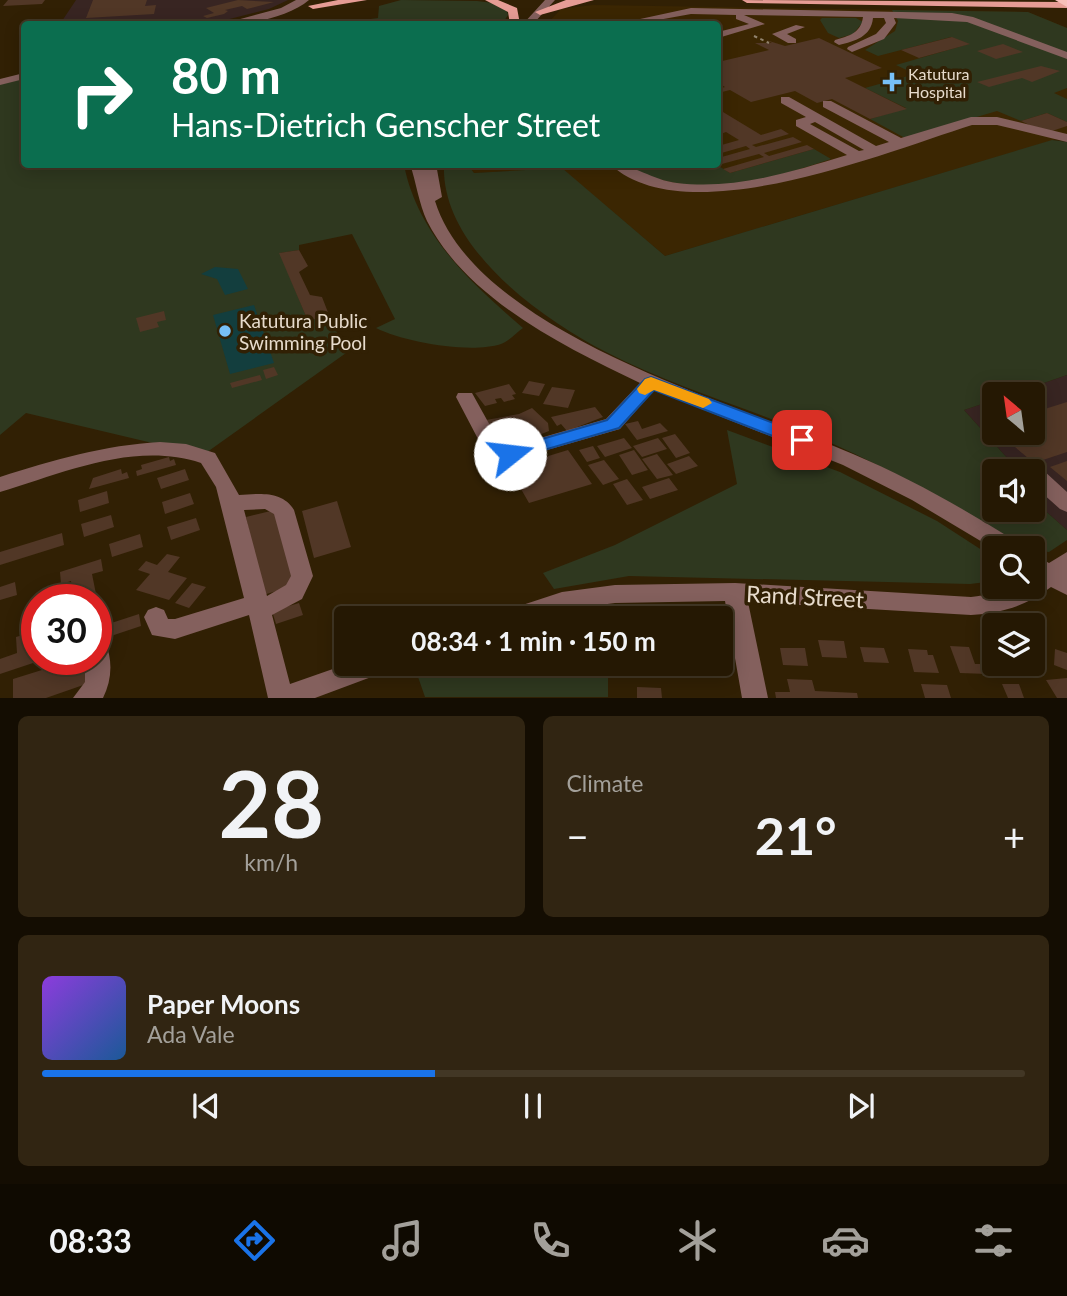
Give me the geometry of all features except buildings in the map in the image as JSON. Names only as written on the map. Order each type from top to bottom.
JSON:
[{"type":"highway","points":[[1062,0],[1067,4]]},
{"type":"main road","points":[[309,3],[362,0]]},
{"type":"main road","points":[[490,0],[513,10],[515,21]]},
{"type":"main road","points":[[540,12],[566,3],[590,0]]},
{"type":"main road","points":[[747,0],[1067,4]]},
{"type":"street","points":[[243,21],[309,3],[342,0]]},
{"type":"street","points":[[518,21],[535,0]]},
{"type":"street","points":[[531,21],[550,0]]},
{"type":"street","points":[[253,21],[309,3]]},
{"type":"street","points":[[270,13],[294,9]]},
{"type":"street","points":[[638,21],[691,11],[970,19],[1067,56]]},
{"type":"street","points":[[693,21],[708,12]]},
{"type":"street","points":[[839,42],[857,37],[866,29],[868,15]]},
{"type":"street","points":[[852,49],[869,43],[887,31],[891,23],[888,15]]},
{"type":"street","points":[[671,21],[733,17],[747,18],[760,24],[721,34]]},
{"type":"street","points":[[792,41],[777,34],[800,27]]},
{"type":"street","points":[[0,82],[21,77]]},
{"type":"street","points":[[785,100],[875,151]]},
{"type":"street","points":[[827,104],[900,143]]},
{"type":"street","points":[[816,118],[800,122],[858,156]]},
{"type":"street","points":[[621,168],[628,173],[667,184],[732,190],[768,183],[971,121],[986,120],[1067,138]]},
{"type":"street","points":[[418,168],[427,206],[442,232],[471,269],[522,312],[566,341],[651,382],[844,458],[949,512],[989,536]]},
{"type":"street","points":[[430,168],[442,232]]},
{"type":"street","points":[[465,397],[495,453],[505,455],[613,424],[651,382]]},
{"type":"street","points":[[0,485],[30,475],[158,447],[180,449],[208,458],[226,486],[282,698],[344,676]]},
{"type":"street","points":[[1045,483],[1067,504]]},
{"type":"street","points":[[156,617],[160,628],[175,629],[258,607],[294,592],[302,576],[283,510],[268,501],[231,503]]},
{"type":"street","name":"Rand Street","points":[[547,606],[596,595],[735,592],[971,606],[1021,598],[1054,571]]},
{"type":"street","points":[[735,592],[755,698]]},
{"type":"street","points":[[85,698],[94,692],[98,675]]},
{"type":"path","points":[[742,30],[769,43]]},
{"type":"shaded area","points":[[76,0],[288,0],[269,9],[222,21],[62,21]]},
{"type":"shaded area","name":"Katutura Hospital","points":[[593,5],[1028,12],[1067,28],[1067,136],[665,256],[562,169],[474,173],[470,168],[721,168],[721,21],[550,21],[561,9]]},
{"type":"shaded area","points":[[1067,375],[1067,530],[1045,511],[1045,459],[1008,459],[996,445],[1045,445],[1045,383]]},
{"type":"shaded area","points":[[982,404],[982,430],[964,410]]},
{"type":"green space","points":[[401,0],[477,1],[493,3],[507,11],[508,15],[504,21],[356,21],[378,18],[379,6]]},
{"type":"green space","points":[[892,10],[1028,12],[1067,28],[1067,88],[1054,93],[1067,99],[1067,122],[1047,113],[1021,121],[997,111],[905,138],[870,119],[906,108],[865,88],[915,74],[896,65],[969,44],[951,37],[878,56],[865,50],[895,31],[898,21]]},
{"type":"green space","points":[[856,18],[863,22],[853,34],[839,38],[828,33],[820,20]]},
{"type":"green space","points":[[21,77],[21,168],[405,168],[421,214],[449,256],[484,293],[523,328],[501,344],[472,348],[420,342],[376,328],[395,319],[352,234],[299,245],[299,250],[280,253],[308,321],[329,315],[346,353],[203,455],[26,413],[0,435],[0,82]]},
{"type":"green space","points":[[1052,140],[1067,142],[1067,375],[1045,383],[982,382],[982,404],[964,410],[982,430],[982,445],[996,445],[1008,459],[982,459],[982,522],[1045,522],[1045,511],[1067,530],[1067,540],[1049,552],[1045,551],[1045,536],[1003,536],[959,508],[881,467],[793,427],[636,367],[552,320],[525,300],[477,251],[459,224],[447,195],[444,168],[470,168],[474,173],[562,168],[665,256]]},
{"type":"green space","points":[[814,149],[831,159],[778,175],[727,185],[676,183],[630,168],[721,167],[730,173]]},
{"type":"green space","points":[[727,430],[840,472],[937,521],[982,550],[982,582],[629,576],[554,589],[543,573],[615,545],[737,484]]},
{"type":"green space","points":[[418,676],[608,676],[608,697],[425,697]]},
{"type":"water","points":[[215,267],[238,269],[248,289],[225,295],[217,279],[201,274]]},
{"type":"water","points":[[254,305],[274,363],[230,374],[213,315]]},
{"type":"slow traffic","points":[[645,389],[651,382],[703,403]]},
{"type":"place","name":"Katutura Hospital","points":[[892,82]]},
{"type":"place","name":"Katutura Public Swimming Pool","points":[[225,331]]},
{"type":"route","points":[[510,454],[613,424],[620,420],[651,382],[802,440]]}]
